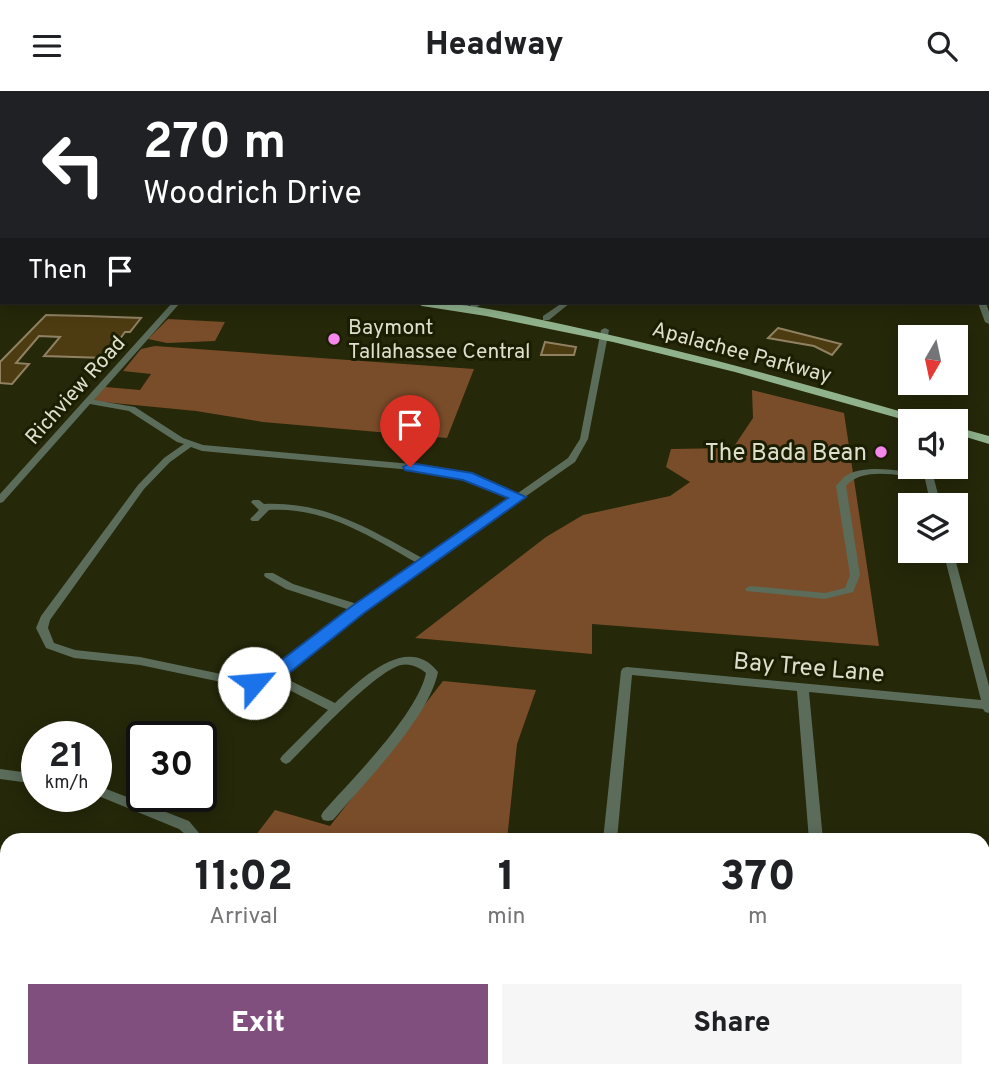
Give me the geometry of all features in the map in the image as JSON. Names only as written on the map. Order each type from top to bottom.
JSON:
[{"type":"main road","name":"Apalachee Parkway","points":[[473,305],[604,333]]},
{"type":"main road","name":"Apalachee Parkway","points":[[474,305],[546,318],[898,413]]},
{"type":"main road","points":[[968,427],[989,433]]},
{"type":"main road","points":[[968,433],[989,439]]},
{"type":"street","name":"Richview Road","points":[[0,500],[174,305]]},
{"type":"street","points":[[546,318],[563,305]]},
{"type":"street","points":[[190,444],[167,460],[141,487],[45,619],[42,628],[45,638],[57,649],[74,654],[139,661],[229,681],[254,683],[276,674],[358,609],[561,469],[580,450],[584,439],[604,333]]},
{"type":"street","points":[[88,401],[132,409],[190,444],[221,450],[434,469],[467,476],[519,497]]},
{"type":"street","points":[[750,589],[825,596],[849,590],[855,575],[841,486],[850,475],[864,472],[898,472]]},
{"type":"street","points":[[255,519],[262,513],[260,505],[289,506],[330,514],[424,563]]},
{"type":"street","points":[[951,563],[988,707]]},
{"type":"street","points":[[269,575],[282,585],[330,597],[358,609]]},
{"type":"street","points":[[286,759],[382,670],[398,662],[413,662],[432,673],[429,688],[393,740],[328,816]]},
{"type":"street","name":"Bay Tree Lane","points":[[611,833],[627,671],[988,707]]},
{"type":"street","points":[[276,674],[337,709]]},
{"type":"street","points":[[803,687],[815,833]]},
{"type":"street","points":[[0,774],[21,777]]},
{"type":"street","points":[[112,796],[184,825],[192,833]]},
{"type":"shaded area","points":[[168,319],[225,322],[215,341],[167,343],[148,339]]},
{"type":"shaded area","points":[[155,346],[474,369],[447,438],[263,422],[196,411],[93,401],[105,387],[140,390],[151,374],[123,371],[141,349]]},
{"type":"shaded area","points":[[752,390],[844,413],[879,646],[592,624],[592,654],[415,638],[546,537],[583,515],[670,496],[690,482],[666,467],[671,449],[733,448],[753,418]]},
{"type":"shaded area","points":[[443,681],[536,690],[517,744],[508,833],[257,833],[275,810],[330,826]]},
{"type":"building","points":[[46,315],[141,318],[130,332],[125,332],[106,358],[44,356],[60,337],[39,336],[16,363],[29,364],[12,384],[0,383],[0,362]]},
{"type":"building","points":[[778,328],[841,344],[832,355],[814,346],[768,338]]},
{"type":"building","points":[[545,342],[576,347],[574,355],[541,355]]},
{"type":"place","name":"Baymont Tallahassee Central","points":[[334,339]]},
{"type":"place","name":"The Bada Bean","points":[[881,452]]},
{"type":"route","points":[[254,683],[273,677],[358,609],[519,497],[467,476],[410,467]]}]
